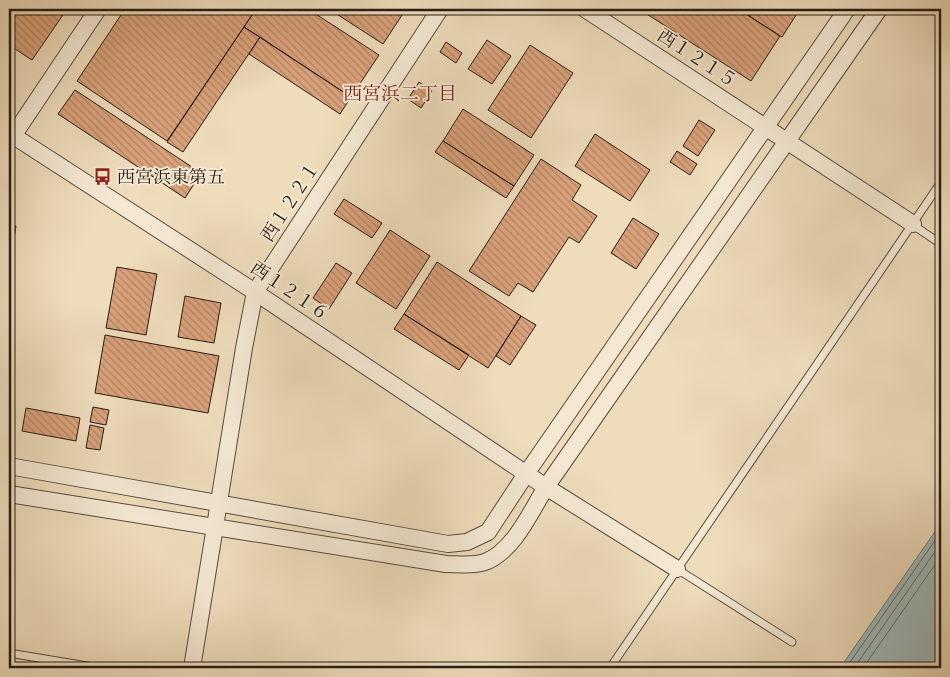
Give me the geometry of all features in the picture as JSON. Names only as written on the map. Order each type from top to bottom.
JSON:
[{"type":"street","points":[[11,135],[98,9]]},
{"type":"street","name":"西１２２１","points":[[192,668],[218,502],[255,292],[440,9]]},
{"type":"street","name":"西１２１５","points":[[585,9],[912,224]]},
{"type":"street","points":[[9,466],[448,544],[468,542],[488,532],[764,126],[847,9]]},
{"type":"street","points":[[9,494],[446,564],[484,562],[501,552],[516,534],[546,487],[879,9]]},
{"type":"street","name":"西１２１６","points":[[11,135],[255,292],[526,474],[676,569]]},
{"type":"lane","points":[[610,668],[941,182]]},
{"type":"lane","points":[[912,224],[941,244]]},
{"type":"lane","points":[[676,569],[792,642]]},
{"type":"lane","points":[[9,653],[99,668]]},
{"type":"water","points":[[941,523],[941,668],[840,668]]},
{"type":"building","points":[[9,9],[67,9],[32,60],[9,45]]},
{"type":"building","points":[[125,9],[256,9],[167,141],[77,81]]},
{"type":"building","points":[[256,9],[308,9],[379,55],[351,97],[244,27]]},
{"type":"building","points":[[329,9],[406,9],[383,44]]},
{"type":"building","points":[[639,9],[738,9],[780,36],[751,81]]},
{"type":"building","points":[[738,9],[800,9],[782,37]]},
{"type":"building","points":[[244,27],[260,37],[183,152],[167,142]]},
{"type":"building","points":[[260,37],[351,97],[340,114],[249,54]]},
{"type":"building","points":[[487,40],[511,56],[492,84],[468,69]]},
{"type":"building","points":[[446,42],[462,53],[456,63],[440,52]]},
{"type":"building","points":[[530,45],[573,73],[531,138],[488,110]]},
{"type":"building","points":[[419,82],[432,91],[421,108],[408,99]]},
{"type":"building","points":[[75,90],[201,173],[185,198],[58,114]]},
{"type":"building","points":[[463,109],[534,155],[514,186],[443,141]]},
{"type":"building","points":[[699,120],[715,130],[698,156],[683,146]]},
{"type":"building","points":[[595,134],[650,170],[630,201],[575,166]]},
{"type":"building","points":[[443,141],[514,186],[506,198],[435,152]]},
{"type":"building","points":[[677,151],[697,164],[690,175],[670,162]]},
{"type":"building","points":[[541,159],[581,185],[572,200],[597,216],[579,243],[569,237],[533,292],[518,283],[509,296],[469,271]]},
{"type":"building","points":[[344,199],[382,223],[372,238],[334,214]]},
{"type":"building","points":[[633,218],[659,234],[636,269],[611,253]]},
{"type":"building","points":[[9,225],[16,226],[9,268]]},
{"type":"building","points":[[390,230],[430,256],[396,309],[356,283]]},
{"type":"building","points":[[437,262],[521,316],[488,368],[404,314]]},
{"type":"building","points":[[336,263],[352,273],[329,309],[313,298]]},
{"type":"building","points":[[117,267],[157,274],[146,335],[106,328]]},
{"type":"building","points":[[185,296],[221,303],[214,343],[178,337]]},
{"type":"building","points":[[404,314],[469,355],[459,370],[394,329]]},
{"type":"building","points":[[521,316],[536,325],[510,365],[496,356]]},
{"type":"building","points":[[105,335],[219,356],[208,413],[95,393]]},
{"type":"building","points":[[93,407],[109,410],[106,425],[90,422]]},
{"type":"building","points":[[26,408],[80,418],[76,441],[22,431]]},
{"type":"building","points":[[90,425],[104,428],[100,450],[86,448]]},
{"type":"place","name":"西宮浜東第五","points":[[103,177]]},
{"type":"district","name":"西宮浜二丁目","points":[[400,93]]}]
